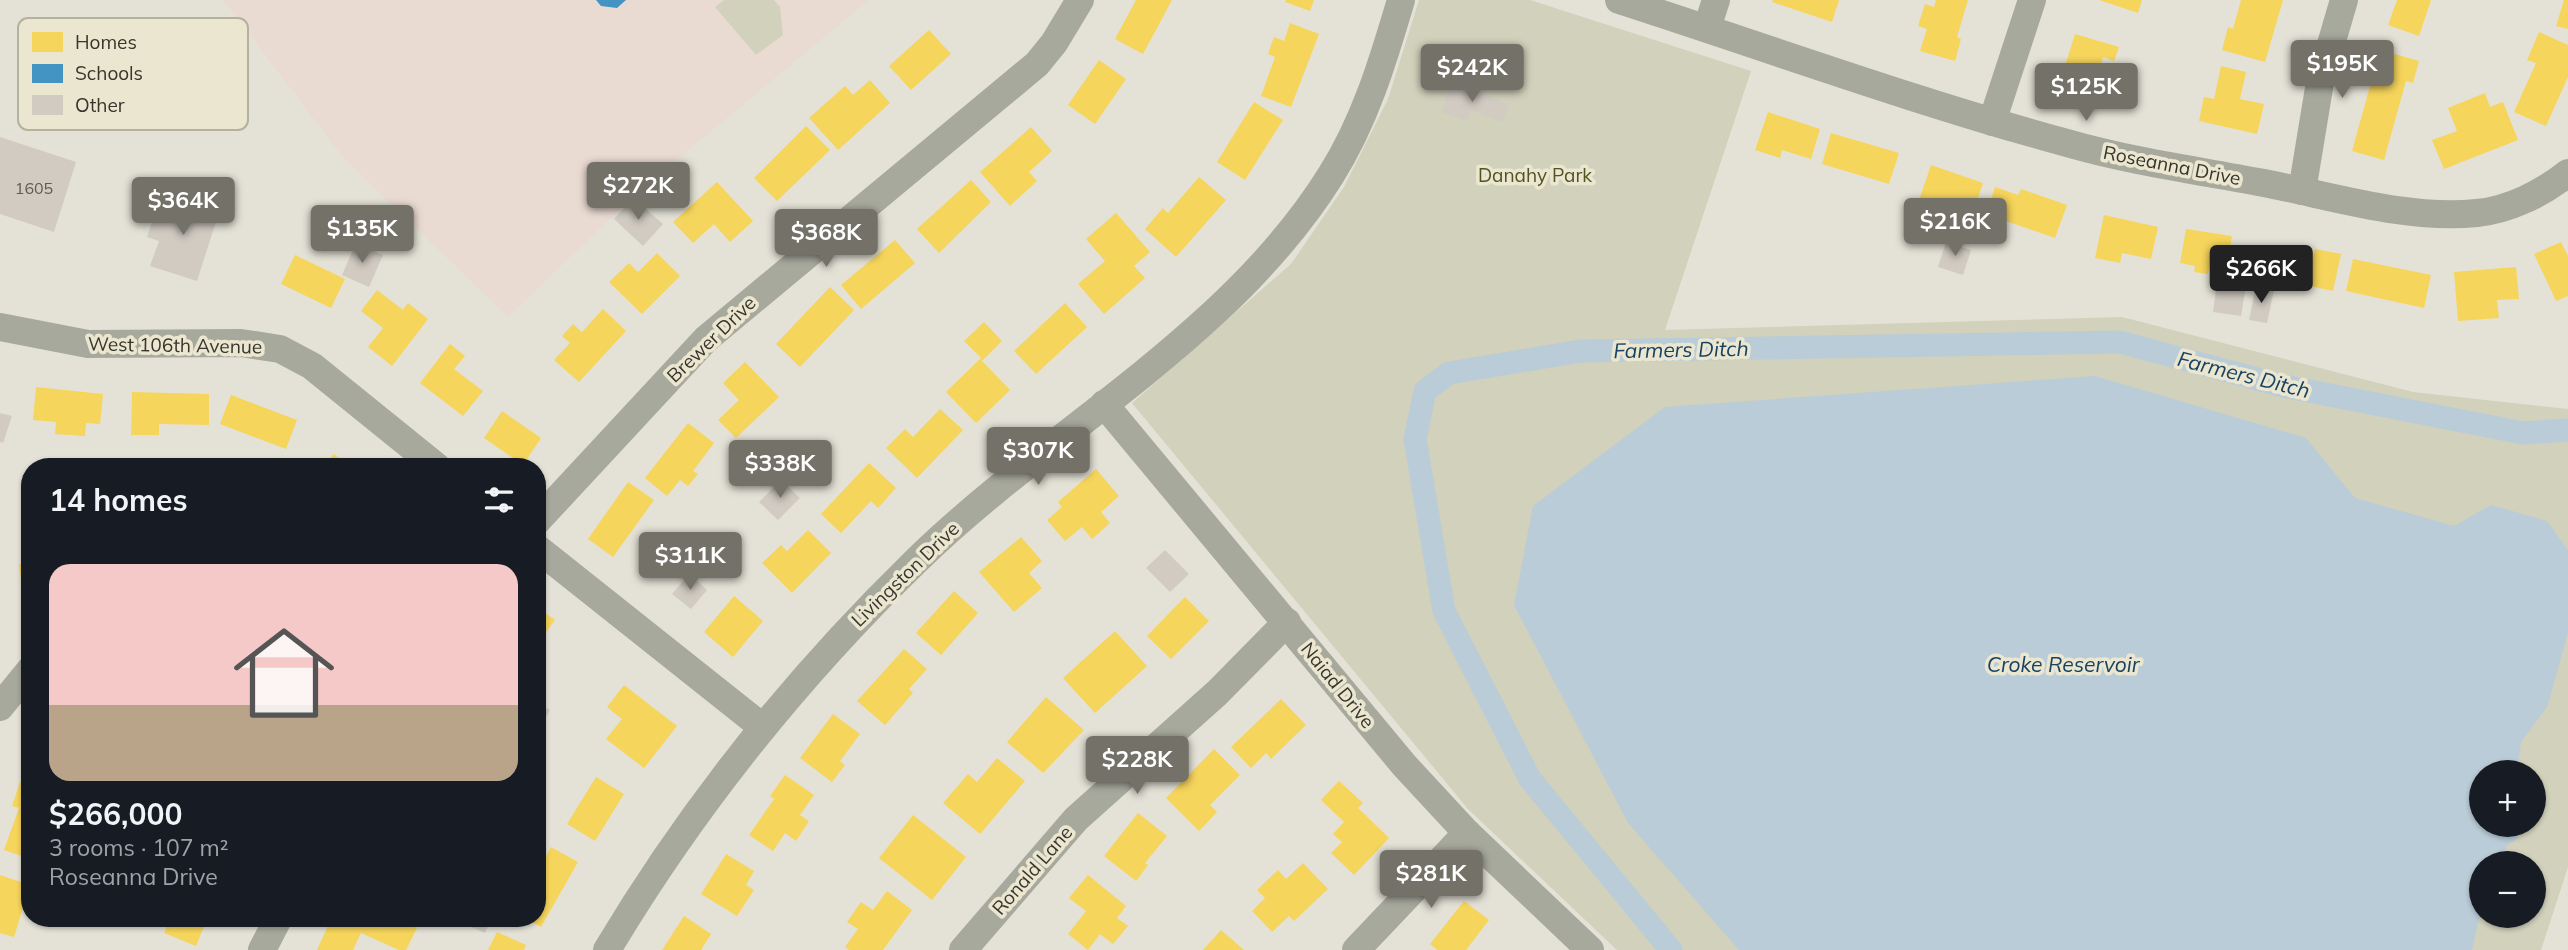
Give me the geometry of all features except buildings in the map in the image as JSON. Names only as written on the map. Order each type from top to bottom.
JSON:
[{"type":"street","name":"Brewer Drive","points":[[546,511],[706,339],[1037,64],[1060,34],[1080,0]]},
{"type":"street","name":"Livingston Drive","points":[[607,950],[649,879],[761,726],[814,664],[917,560],[999,488],[1232,296],[1289,235],[1332,174],[1366,110],[1401,0]]},
{"type":"street","name":"Roseanna Drive","points":[[1619,0],[1992,122],[2125,158],[2302,191],[2419,212],[2467,214],[2515,203],[2550,187],[2568,173]]},
{"type":"street","points":[[1707,28],[1716,0]]},
{"type":"street","points":[[1992,122],[2032,0]]},
{"type":"street","points":[[2302,191],[2320,82],[2344,0]]},
{"type":"street","name":"West 106th Avenue","points":[[0,327],[88,344],[241,343],[280,349],[312,366],[426,458]]},
{"type":"street","name":"Naiad Drive","points":[[1104,404],[1376,732],[1467,833],[1590,950]]},
{"type":"street","points":[[546,555],[761,726]]},
{"type":"street","name":"Ronald Lane","points":[[963,950],[1076,819],[1217,693],[1287,622]]},
{"type":"street","points":[[0,707],[21,681]]},
{"type":"street","points":[[1356,950],[1467,833]]},
{"type":"street","points":[[262,950],[274,927]]},
{"type":"shaded area","points":[[223,0],[869,0],[637,193],[508,317],[345,160],[248,33],[248,18],[237,18]]},
{"type":"green space","points":[[724,0],[774,0],[780,7],[783,35],[756,55],[715,7]]},
{"type":"green space","name":"Danahy Park","points":[[1419,0],[1530,0],[1751,71],[1665,330],[2122,317],[2413,392],[2568,409],[2568,867],[2541,950],[1617,950],[1468,809],[1132,403],[1291,264],[1344,187],[1388,99]]},
{"type":"water","name":"Croke Reservoir","points":[[2095,376],[2306,438],[2355,498],[2454,526],[2491,505],[2547,521],[2568,550],[2568,633],[2547,707],[2521,742],[2519,760],[2469,760],[2469,837],[2517,837],[2506,846],[2506,851],[2469,851],[2469,928],[2477,928],[2472,950],[1739,950],[1628,823],[1514,605],[1533,506],[1665,407]]},
{"type":"waterway","name":"Farmers Ditch","points":[[1671,950],[1530,779],[1444,611],[1415,439],[1425,391],[1449,373],[1581,351],[2120,342],[2283,386],[2523,433],[2568,430]]}]
